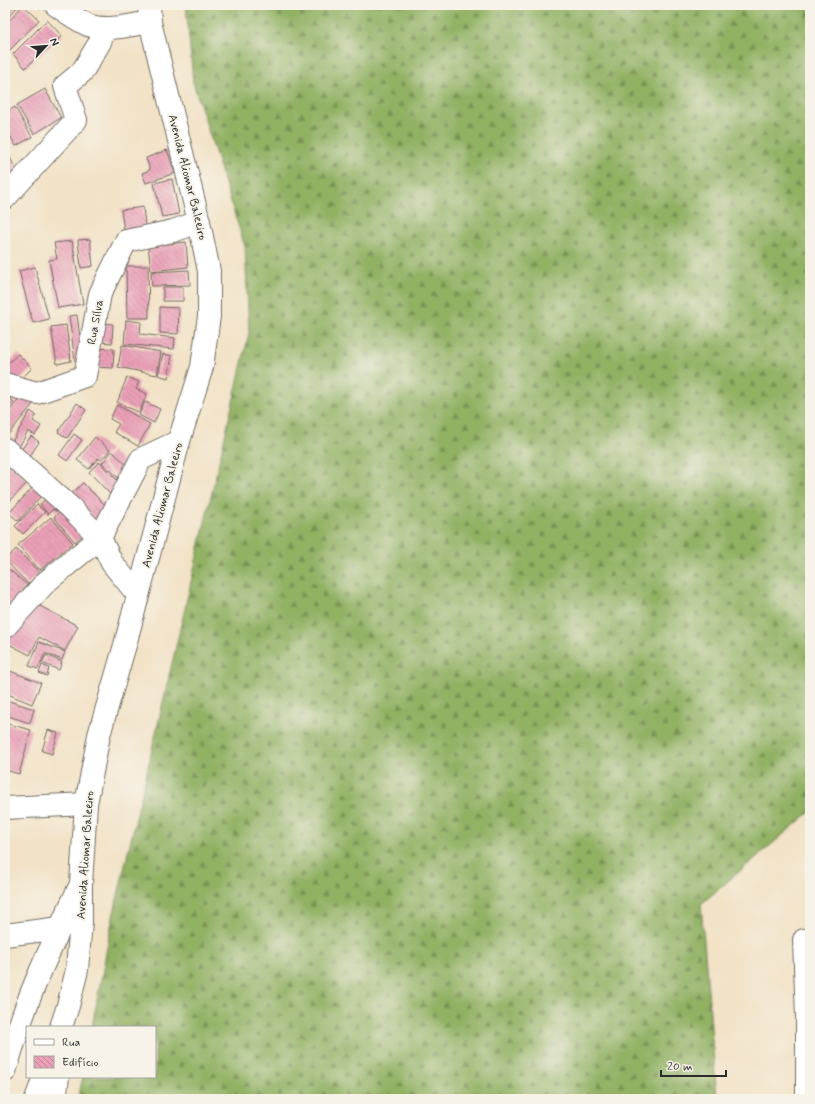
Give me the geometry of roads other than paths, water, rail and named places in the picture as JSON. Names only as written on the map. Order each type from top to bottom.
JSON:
[{"type":"main road","points":[[56,5],[88,25],[105,28],[150,13]]},
{"type":"main road","name":"Avenida Aliomar Baleeiro","points":[[62,1026],[67,1017],[77,970],[81,921],[81,884],[86,804],[100,735],[179,441],[202,367],[209,316],[209,271],[200,222],[150,13]]},
{"type":"main road","points":[[5,198],[76,120],[65,86],[82,72],[100,42],[105,28]]},
{"type":"main road","name":"Rua Silva","points":[[5,384],[37,393],[86,376],[100,294],[126,241],[173,231],[200,222]]},
{"type":"main road","points":[[5,627],[46,582],[100,538],[141,459],[179,441]]},
{"type":"main road","points":[[5,449],[71,508],[100,538],[112,563],[138,595]]},
{"type":"main road","points":[[5,808],[86,804]]},
{"type":"main road","points":[[5,1071],[35,984],[81,884]]},
{"type":"main road","points":[[5,935],[60,928]]},
{"type":"main road","points":[[804,940],[808,1017],[808,1099]]},
{"type":"main road","points":[[36,1099],[44,1078]]},
{"type":"main road","points":[[55,1099],[58,1078]]}]
